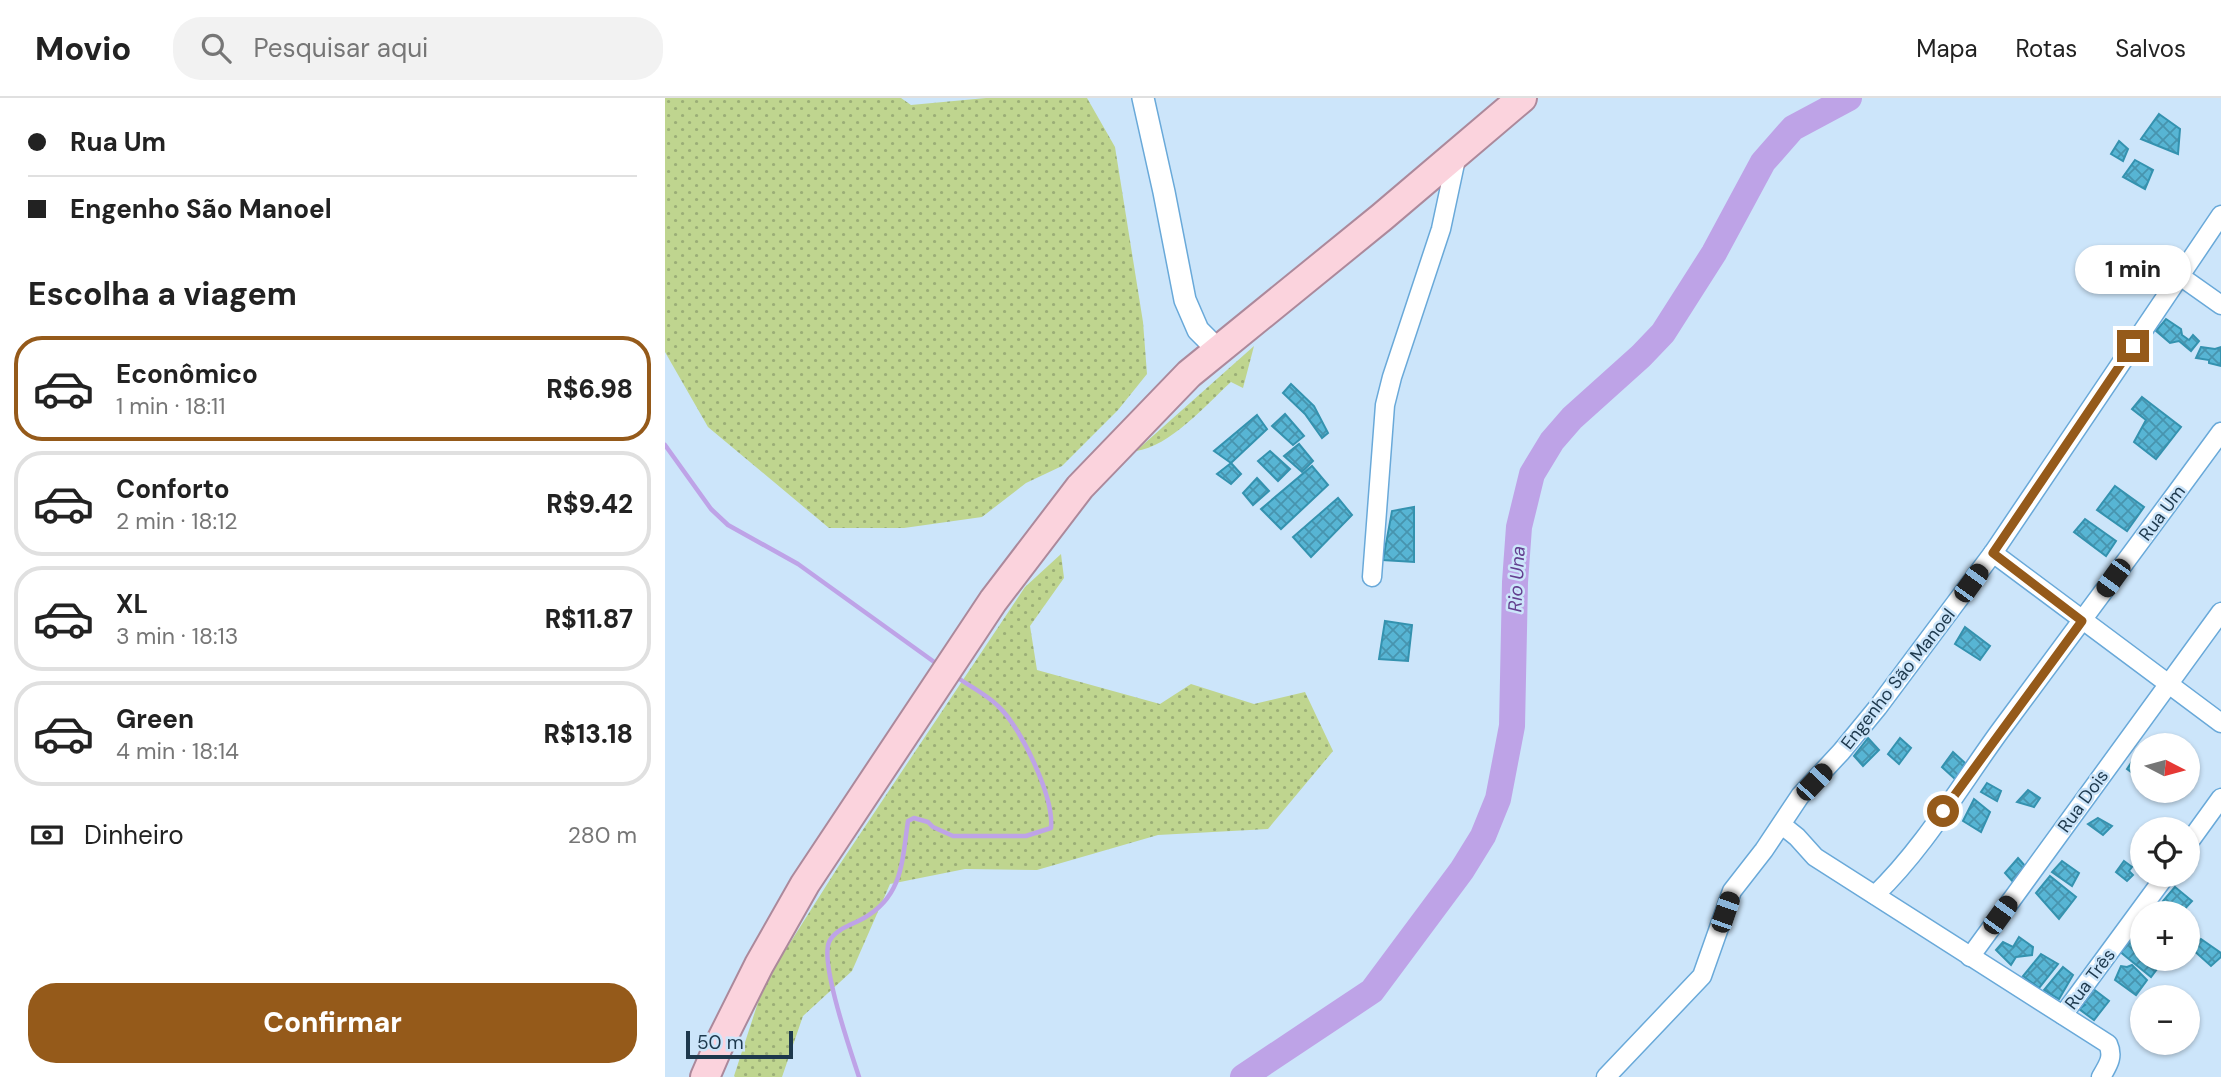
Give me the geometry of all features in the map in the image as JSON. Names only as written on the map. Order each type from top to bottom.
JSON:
[{"type":"main road","points":[[705,1077],[759,965],[805,884],[993,601],[1080,487],[1189,374],[1522,98]]},
{"type":"street","points":[[1143,98],[1185,300],[1198,330],[1218,350]]},
{"type":"street","points":[[1373,577],[1385,405],[1441,229],[1457,153]]},
{"type":"street","name":"Engenho São Manoel","points":[[1606,1077],[1702,976],[1732,891],[1800,796],[1841,752],[1878,706],[1993,553],[2221,215]]},
{"type":"street","points":[[2179,276],[2221,305]]},
{"type":"street","name":"Rua Um","points":[[1875,895],[1896,875],[1923,839],[2221,432]]},
{"type":"street","points":[[1993,553],[2221,723]]},
{"type":"street","name":"Rua Dois","points":[[1970,957],[2221,612]]},
{"type":"street","points":[[2200,827],[2221,798]]},
{"type":"street","points":[[1781,825],[1797,837],[1815,857],[2108,1044],[2112,1053],[2101,1077]]},
{"type":"street","name":"Rua Três","points":[[2063,1015],[2157,887]]},
{"type":"green space","points":[[665,98],[901,98],[911,105],[986,98],[1087,98],[1115,147],[1143,322],[1147,374],[1118,410],[1062,466],[1026,483],[982,517],[904,528],[829,528],[708,427],[665,352]]},
{"type":"green space","points":[[1254,346],[1243,388],[1231,382],[1174,433],[1149,448],[1136,451]]},
{"type":"green space","points":[[1061,554],[1064,578],[1030,626],[1037,670],[1160,704],[1191,684],[1254,704],[1305,692],[1333,751],[1268,829],[1158,835],[1037,870],[965,869],[890,884],[852,971],[803,1016],[782,1077],[735,1077],[764,984],[838,867],[1025,587]]},
{"type":"building","points":[[2159,114],[2180,129],[2178,154],[2141,139]]},
{"type":"building","points":[[2119,141],[2128,149],[2123,161],[2111,154]]},
{"type":"building","points":[[2135,160],[2153,170],[2145,189],[2123,177]]},
{"type":"building","points":[[2166,319],[2181,329],[2182,335],[2189,340],[2193,335],[2199,341],[2191,351],[2179,341],[2170,343],[2156,331]]},
{"type":"building","points":[[2201,347],[2221,347],[2221,366],[2196,358]]},
{"type":"building","points":[[1291,384],[1314,406],[1328,433],[1322,438],[1305,414],[1283,393]]},
{"type":"building","points":[[2142,397],[2181,427],[2156,459],[2134,442],[2146,420],[2132,409]]},
{"type":"building","points":[[1285,414],[1304,436],[1293,445],[1272,426]]},
{"type":"building","points":[[1257,415],[1267,429],[1231,463],[1214,451]]},
{"type":"building","points":[[1299,444],[1313,461],[1302,472],[1284,456]]},
{"type":"building","points":[[1270,451],[1290,469],[1278,481],[1258,461]]},
{"type":"building","points":[[1231,463],[1241,474],[1231,484],[1217,474]]},
{"type":"building","points":[[1312,466],[1328,485],[1281,529],[1261,509]]},
{"type":"building","points":[[1257,478],[1269,491],[1253,505],[1243,493]]},
{"type":"building","points":[[2115,486],[2144,507],[2127,531],[2097,510]]},
{"type":"building","points":[[1338,498],[1352,515],[1311,557],[1293,537]]},
{"type":"building","points":[[1414,507],[1414,562],[1383,560],[1392,511]]},
{"type":"building","points":[[2085,519],[2116,541],[2106,556],[2074,532]]},
{"type":"building","points":[[1385,621],[1412,625],[1408,661],[1379,659]]},
{"type":"building","points":[[1965,627],[1990,646],[1980,660],[1955,644]]},
{"type":"building","points":[[1868,738],[1879,750],[1863,766],[1854,756]]},
{"type":"building","points":[[1900,738],[1911,748],[1899,764],[1888,754]]},
{"type":"building","points":[[1953,752],[1965,763],[1956,780],[1942,767]]},
{"type":"building","points":[[1987,783],[2001,791],[1997,801],[1981,792]]},
{"type":"building","points":[[2028,790],[2040,798],[2034,807],[2017,802]]},
{"type":"building","points":[[1974,799],[1990,812],[1981,832],[1963,821]]},
{"type":"building","points":[[2098,818],[2112,826],[2103,835],[2088,824]]},
{"type":"building","points":[[2018,858],[2025,866],[2015,884],[2005,873]]},
{"type":"building","points":[[2062,861],[2079,873],[2072,886],[2052,872]]},
{"type":"building","points":[[2124,861],[2130,866],[2130,878],[2127,881],[2116,872]]},
{"type":"building","points":[[2050,876],[2076,897],[2059,919],[2036,893]]},
{"type":"building","points":[[2175,887],[2192,901],[2163,901]]},
{"type":"building","points":[[2019,937],[2033,947],[2032,955],[2016,957],[2011,965],[1996,950],[2003,942],[2013,947]]},
{"type":"building","points":[[2130,939],[2130,960],[2119,951]]},
{"type":"building","points":[[2200,940],[2221,953],[2221,957],[2211,966],[2200,956]]},
{"type":"building","points":[[2041,954],[2058,964],[2039,988],[2023,976]]},
{"type":"building","points":[[2121,966],[2130,966],[2130,971],[2138,971],[2147,980],[2143,985],[2130,985],[2130,991],[2115,980]]},
{"type":"building","points":[[2063,967],[2073,975],[2059,999],[2044,990]]},
{"type":"building","points":[[2144,971],[2156,971],[2151,977]]},
{"type":"building","points":[[2092,988],[2109,1001],[2094,1020],[2079,1009],[2085,1005],[2081,1002]]},
{"type":"waterway","name":"Rio Una","points":[[1243,1077],[1372,991],[1462,870],[1483,836],[1498,799],[1512,726],[1519,527],[1532,474],[1552,441],[1572,418],[1663,333],[1714,253],[1763,162],[1793,128],[1849,98]]},
{"type":"waterway","points":[[665,445],[711,509],[728,525],[798,564],[937,664]]},
{"type":"waterway","points":[[859,1077],[832,988],[827,953],[829,942],[840,931],[877,909],[886,899],[902,863],[908,821],[914,818],[928,822],[953,836],[1026,836],[1051,828],[1051,815],[1042,781],[1026,746],[1007,716],[994,702],[958,678]]},
{"type":"route","points":[[1943,811],[2082,621],[1993,553],[2133,346]]}]
